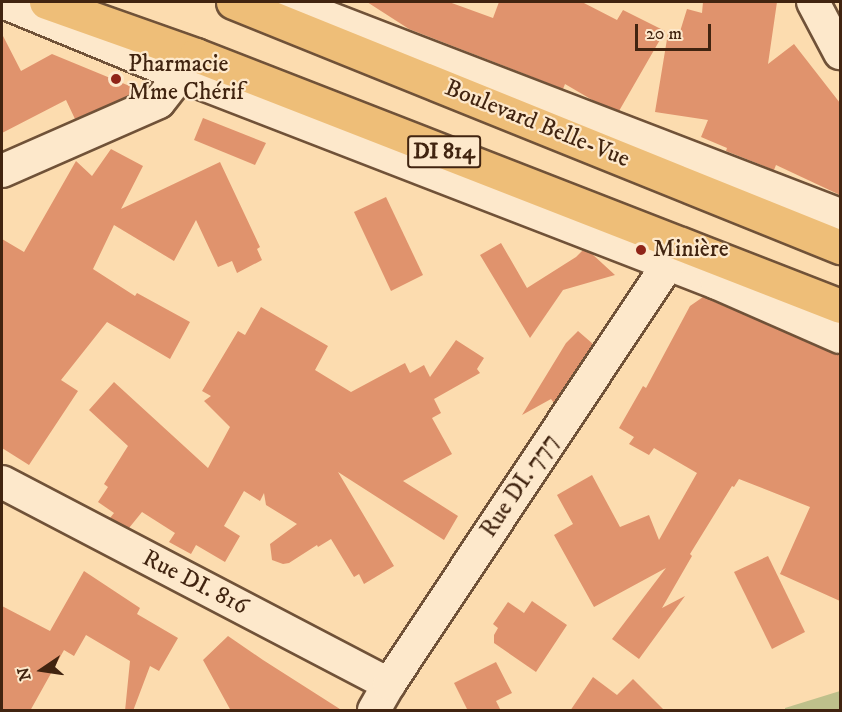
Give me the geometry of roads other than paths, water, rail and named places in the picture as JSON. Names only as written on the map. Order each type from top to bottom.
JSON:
[{"type":"main road","name":"DI 814","points":[[46,2],[188,65],[840,306]]},
{"type":"main road","name":"Boulevard Belle-Vue","points":[[233,2],[840,248]]},
{"type":"street","points":[[3,2],[188,65],[840,337]]},
{"type":"street","name":"Boulevard Belle-Vue","points":[[287,2],[840,214]]},
{"type":"street","points":[[813,2],[840,53]]},
{"type":"street","points":[[2,171],[159,102],[188,65]]},
{"type":"street","name":"Rue DI. 777","points":[[382,697],[668,264]]},
{"type":"street","name":"Rue DI. 816","points":[[2,483],[382,697]]},
{"type":"place","name":"Pharmacie Mme Chérif","points":[[116,79]]},
{"type":"place","name":"Minière","points":[[641,250]]}]
